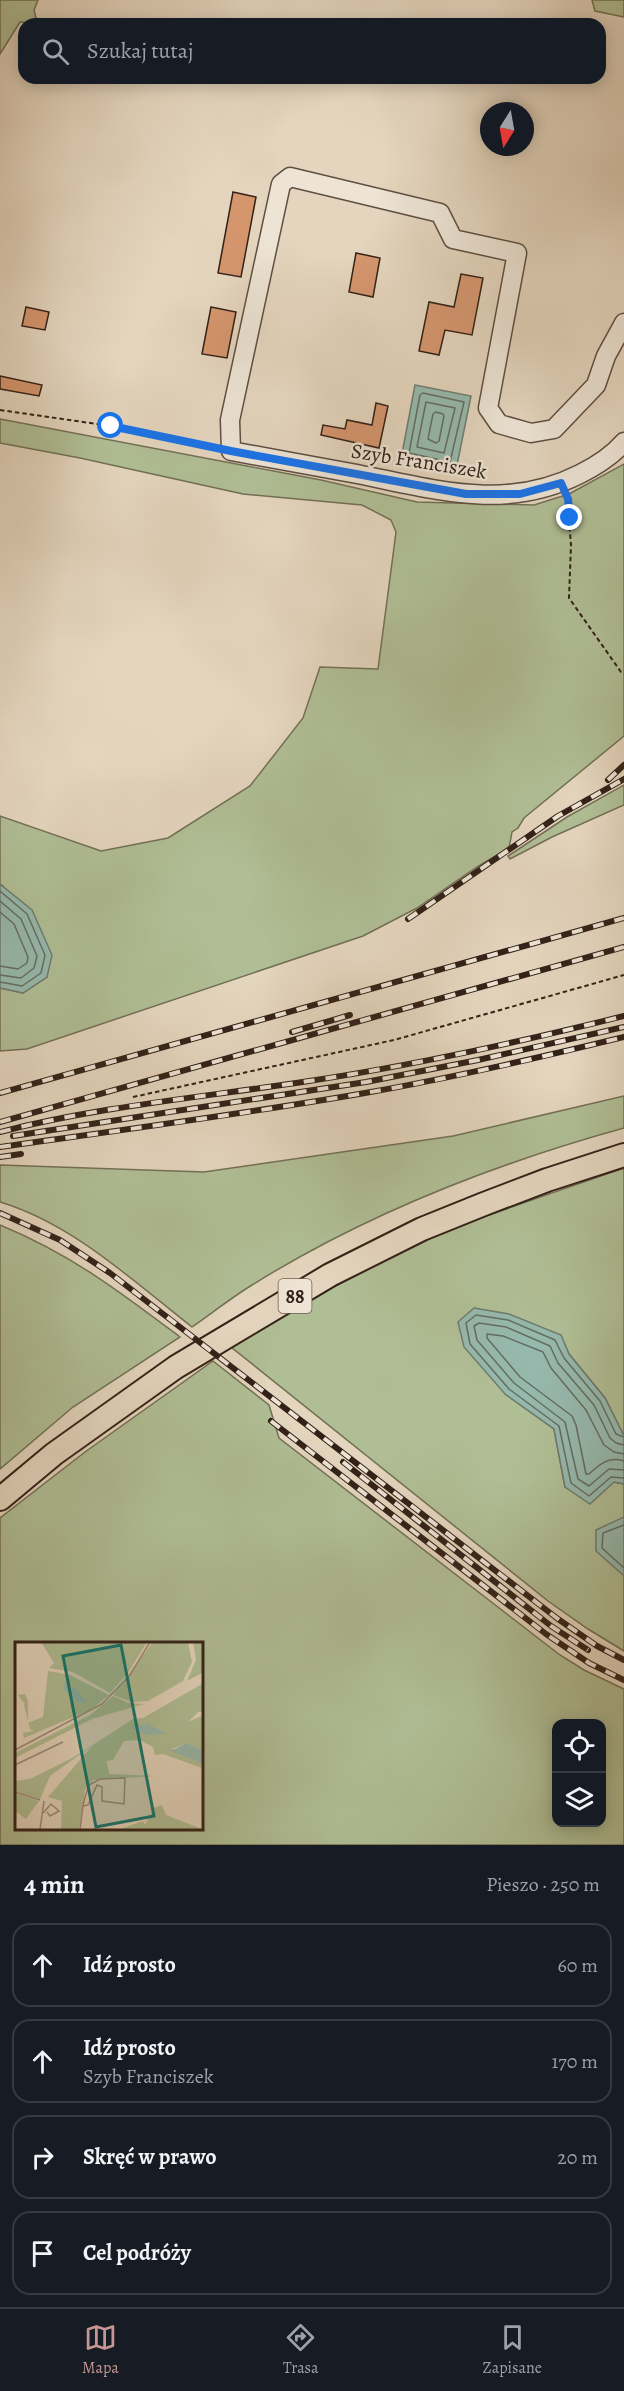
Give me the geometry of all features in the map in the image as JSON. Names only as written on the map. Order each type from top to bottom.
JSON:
[{"type":"main road","name":"88","points":[[0,1480],[50,1439],[166,1357],[323,1263],[416,1216],[478,1190],[624,1141]]},
{"type":"main road","name":"88","points":[[0,1499],[54,1454],[176,1367],[330,1275],[422,1229],[547,1180],[624,1155]]},
{"type":"street","points":[[231,451],[232,409],[281,184],[290,177],[440,213],[453,239],[517,253],[488,408],[499,424],[531,433],[554,429],[596,385],[606,356],[624,323]]},
{"type":"street","name":"Szyb Franciszek","points":[[231,451],[466,494],[520,494],[561,483],[614,454],[624,442]]},
{"type":"path","points":[[0,410],[111,426],[231,451]]},
{"type":"path","points":[[561,483],[568,499],[570,518],[569,598],[621,672],[624,673]]},
{"type":"path","points":[[133,1098],[394,1041],[624,975]]},
{"type":"green space","points":[[0,0],[38,0],[34,10],[36,18],[18,18],[18,25],[0,54]]},
{"type":"green space","points":[[592,0],[624,0],[624,17],[595,11]]},
{"type":"green space","points":[[0,419],[321,480],[417,502],[534,505],[569,494],[624,464],[624,736],[524,818],[518,828],[512,832],[509,848],[417,908],[363,936],[27,1049],[0,1051],[0,988],[23,993],[47,977],[0,884],[0,816],[101,851],[168,838],[250,786],[303,718],[320,667],[378,669],[396,532],[391,520],[362,505],[243,494],[0,443]]},
{"type":"green space","points":[[624,785],[624,805],[552,837],[510,859],[508,856],[567,817]]},
{"type":"green space","points":[[624,1096],[624,1128],[479,1175],[386,1214],[295,1259],[244,1290],[192,1327],[125,1273],[77,1239],[52,1224],[0,1202],[0,1165],[204,1172],[453,1136]]},
{"type":"green space","points":[[624,1168],[624,1436],[605,1398],[569,1354],[560,1335],[505,1394],[554,1429],[565,1487],[614,1482],[624,1484],[624,1517],[621,1520],[624,1651],[548,1601],[231,1347],[349,1278],[437,1233]]},
{"type":"green space","points":[[0,1225],[73,1261],[180,1337],[73,1407],[0,1469]]},
{"type":"green space","points":[[213,1361],[269,1405],[279,1438],[560,1655],[584,1670],[624,1689],[624,1845],[0,1845],[0,1518],[85,1452]]},
{"type":"water","points":[[415,385],[471,396],[456,470],[401,459]]},
{"type":"water","points":[[0,884],[32,910],[52,955],[47,977],[23,993],[0,988]]},
{"type":"water","points":[[474,1308],[509,1314],[561,1335],[569,1354],[605,1398],[624,1436],[624,1484],[614,1482],[590,1504],[565,1487],[554,1429],[505,1394],[464,1347],[458,1322]]},
{"type":"water","points":[[624,1517],[623,1575],[596,1551],[596,1530]]},
{"type":"building","points":[[233,192],[256,197],[241,277],[218,273]]},
{"type":"building","points":[[356,253],[380,258],[373,297],[349,292]]},
{"type":"building","points":[[461,274],[483,278],[472,335],[445,330],[439,355],[419,351],[429,302],[454,307]]},
{"type":"building","points":[[26,307],[49,312],[45,330],[22,326]]},
{"type":"building","points":[[211,307],[236,312],[227,358],[202,354]]},
{"type":"building","points":[[0,376],[42,385],[39,396],[0,389]]},
{"type":"building","points":[[376,403],[388,406],[379,448],[321,435],[323,425],[345,429],[347,420],[372,425]]},
{"type":"railway","points":[[608,780],[624,765]]},
{"type":"railway","points":[[408,919],[558,816],[624,779]]},
{"type":"railway","points":[[0,1093],[624,918]]},
{"type":"railway","points":[[0,1122],[624,947]]},
{"type":"railway","points":[[292,1032],[350,1015]]},
{"type":"railway","points":[[0,1132],[76,1115],[388,1068],[507,1044],[624,1016]]},
{"type":"railway","points":[[13,1136],[366,1082],[478,1060],[624,1027]]},
{"type":"railway","points":[[0,1147],[229,1115],[365,1093],[495,1067],[624,1037]]},
{"type":"railway","points":[[0,1157],[21,1154]]},
{"type":"railway","points":[[0,1213],[60,1240],[110,1273],[558,1619],[597,1646],[624,1660]]},
{"type":"railway","points":[[271,1421],[546,1634],[589,1663],[624,1680]]},
{"type":"railway","points":[[343,1462],[551,1626],[588,1650]]},
{"type":"route","points":[[111,426],[231,451],[466,494],[493,496],[520,494],[561,483],[568,499],[570,518]]}]
